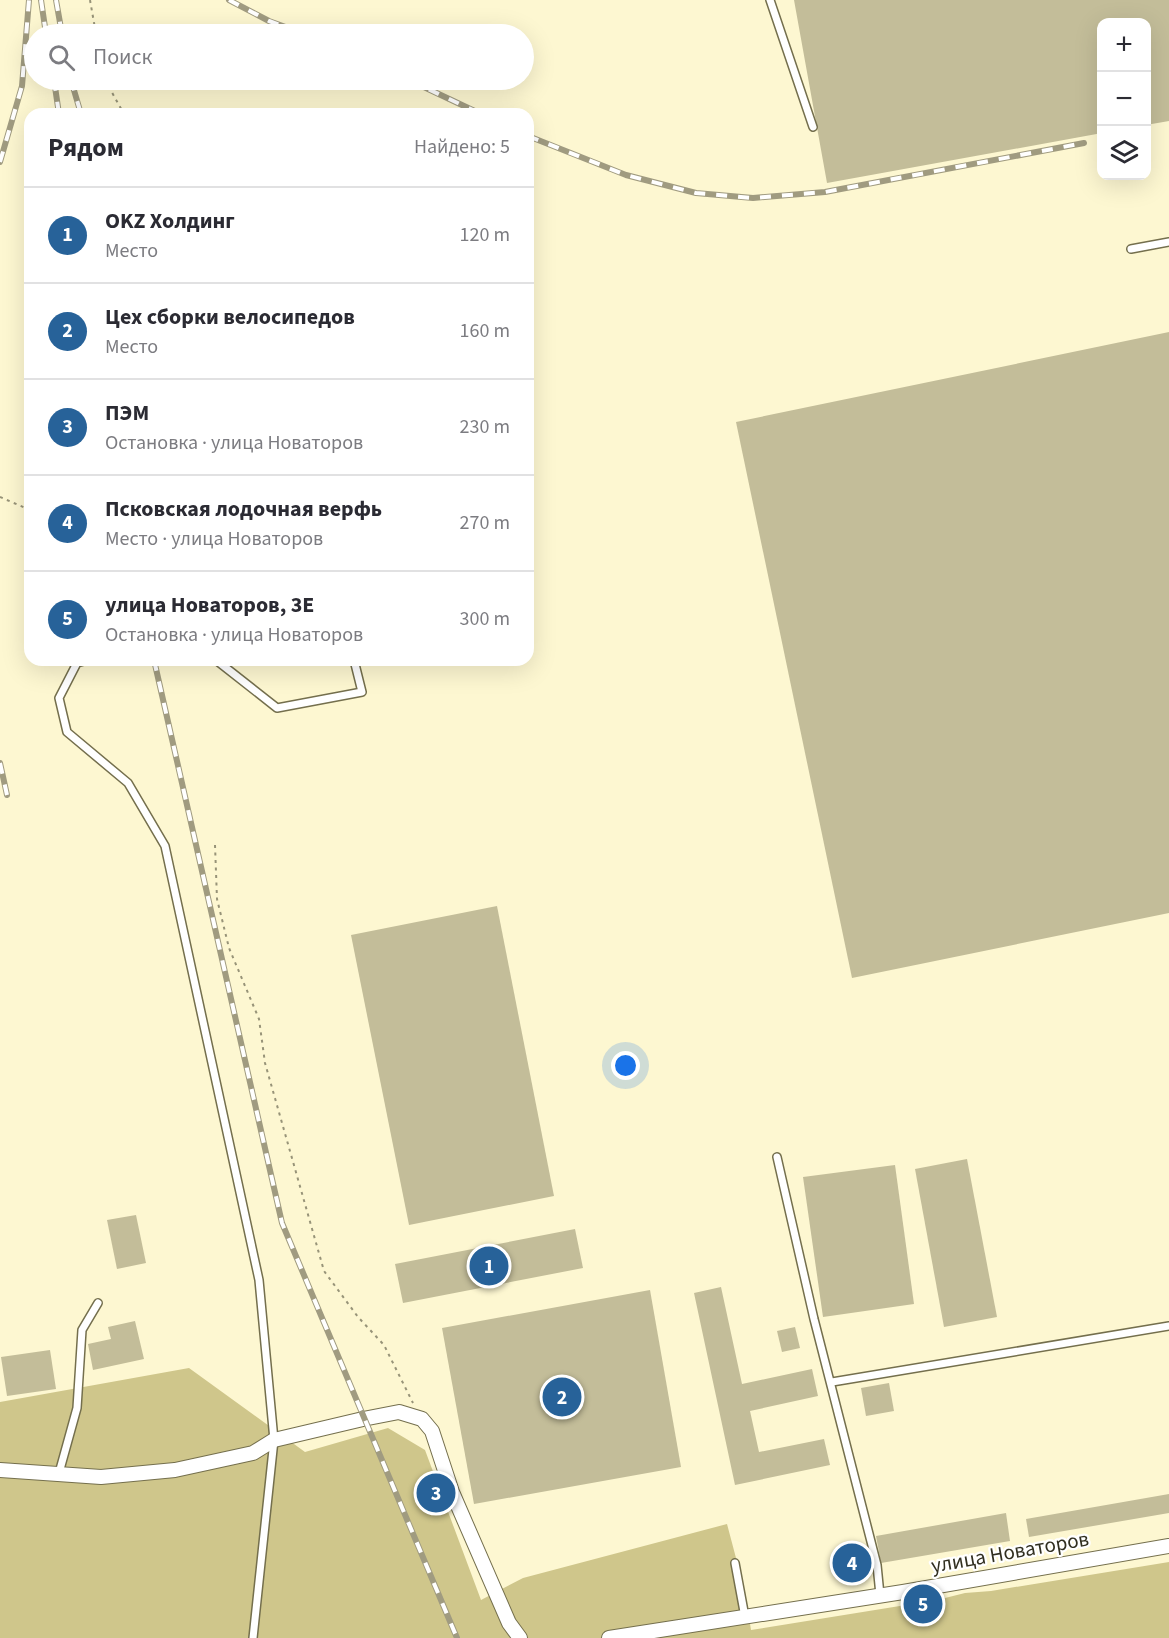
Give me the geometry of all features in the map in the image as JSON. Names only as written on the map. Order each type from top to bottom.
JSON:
[{"type":"street","points":[[0,1470],[101,1477],[176,1470],[253,1453],[274,1440],[399,1412],[422,1419],[432,1431],[452,1492],[509,1623],[520,1638]]},
{"type":"street","name":"улица Новаторов","points":[[609,1638],[1169,1546]]},
{"type":"lane","points":[[770,0],[813,127]]},
{"type":"lane","points":[[1131,249],[1169,242]]},
{"type":"lane","points":[[75,666],[59,698],[67,732],[128,783],[165,846],[259,1280],[274,1440],[253,1638]]},
{"type":"lane","points":[[224,666],[277,708],[362,692],[356,666]]},
{"type":"lane","points":[[777,1157],[814,1319],[832,1382],[877,1565],[880,1595]]},
{"type":"lane","points":[[59,1473],[77,1408],[81,1330],[98,1303]]},
{"type":"lane","points":[[832,1382],[1169,1326]]},
{"type":"lane","points":[[735,1563],[745,1617]]},
{"type":"path","points":[[90,0],[94,24]]},
{"type":"path","points":[[111,90],[121,108]]},
{"type":"path","points":[[0,497],[24,507]]},
{"type":"path","points":[[215,845],[217,899],[228,948],[259,1019],[265,1063],[324,1270],[358,1317],[384,1345],[422,1419]]},
{"type":"shaded area","points":[[189,1368],[305,1452],[388,1428],[425,1450],[481,1600],[523,1578],[727,1524],[745,1592],[751,1630],[937,1600],[965,1593],[991,1591],[1169,1562],[1169,1638],[0,1638],[0,1402]]},
{"type":"building","points":[[794,0],[1169,0],[1169,121],[1151,124],[1151,18],[1097,18],[1097,134],[827,183]]},
{"type":"building","points":[[1169,332],[1169,913],[852,978],[736,422]]},
{"type":"building","points":[[497,906],[554,1196],[409,1225],[351,935]]},
{"type":"building","points":[[967,1159],[997,1317],[944,1327],[915,1169]]},
{"type":"building","points":[[895,1165],[914,1304],[823,1317],[803,1177]]},
{"type":"building","points":[[136,1215],[146,1263],[117,1269],[107,1220]]},
{"type":"building","points":[[575,1229],[583,1268],[403,1303],[395,1264]]},
{"type":"building","points":[[721,1287],[742,1384],[812,1369],[818,1396],[750,1411],[759,1452],[824,1439],[830,1465],[735,1485],[694,1293]]},
{"type":"building","points":[[650,1290],[681,1467],[474,1504],[442,1328]]},
{"type":"building","points":[[135,1321],[144,1359],[93,1370],[88,1344],[111,1339],[108,1327]]},
{"type":"building","points":[[795,1327],[800,1348],[782,1352],[777,1331]]},
{"type":"building","points":[[50,1350],[56,1389],[7,1396],[1,1357]]},
{"type":"building","points":[[889,1383],[894,1411],[866,1416],[861,1388]]},
{"type":"building","points":[[1169,1494],[1169,1513],[1029,1537],[1026,1519]]},
{"type":"building","points":[[1006,1513],[1010,1541],[881,1563],[876,1536]]},
{"type":"building","points":[[867,1552],[871,1568],[837,1575],[834,1559]]},
{"type":"railway","points":[[27,24],[29,0]]},
{"type":"railway","points":[[41,0],[45,24]]},
{"type":"railway","points":[[56,0],[60,24]]},
{"type":"railway","points":[[229,0],[277,24]]},
{"type":"railway","points":[[0,162],[22,86],[24,61]]},
{"type":"railway","points":[[55,90],[58,108]]},
{"type":"railway","points":[[74,90],[79,108]]},
{"type":"railway","points":[[430,90],[468,108]]},
{"type":"railway","points":[[534,138],[626,175],[696,193],[753,198],[825,192],[1084,143]]},
{"type":"railway","points":[[155,666],[282,1223],[457,1638]]},
{"type":"railway","points":[[0,763],[7,795]]},
{"type":"place","name":"OKZ Холдинг","points":[[489,1266]]},
{"type":"place","name":"Цех сборки велосипедов","points":[[562,1397]]},
{"type":"place","name":"ПЭМ","points":[[436,1493]]},
{"type":"place","name":"Псковская лодочная верфь","points":[[852,1563]]},
{"type":"place","name":"улица Новаторов, 3Е","points":[[923,1604]]}]
